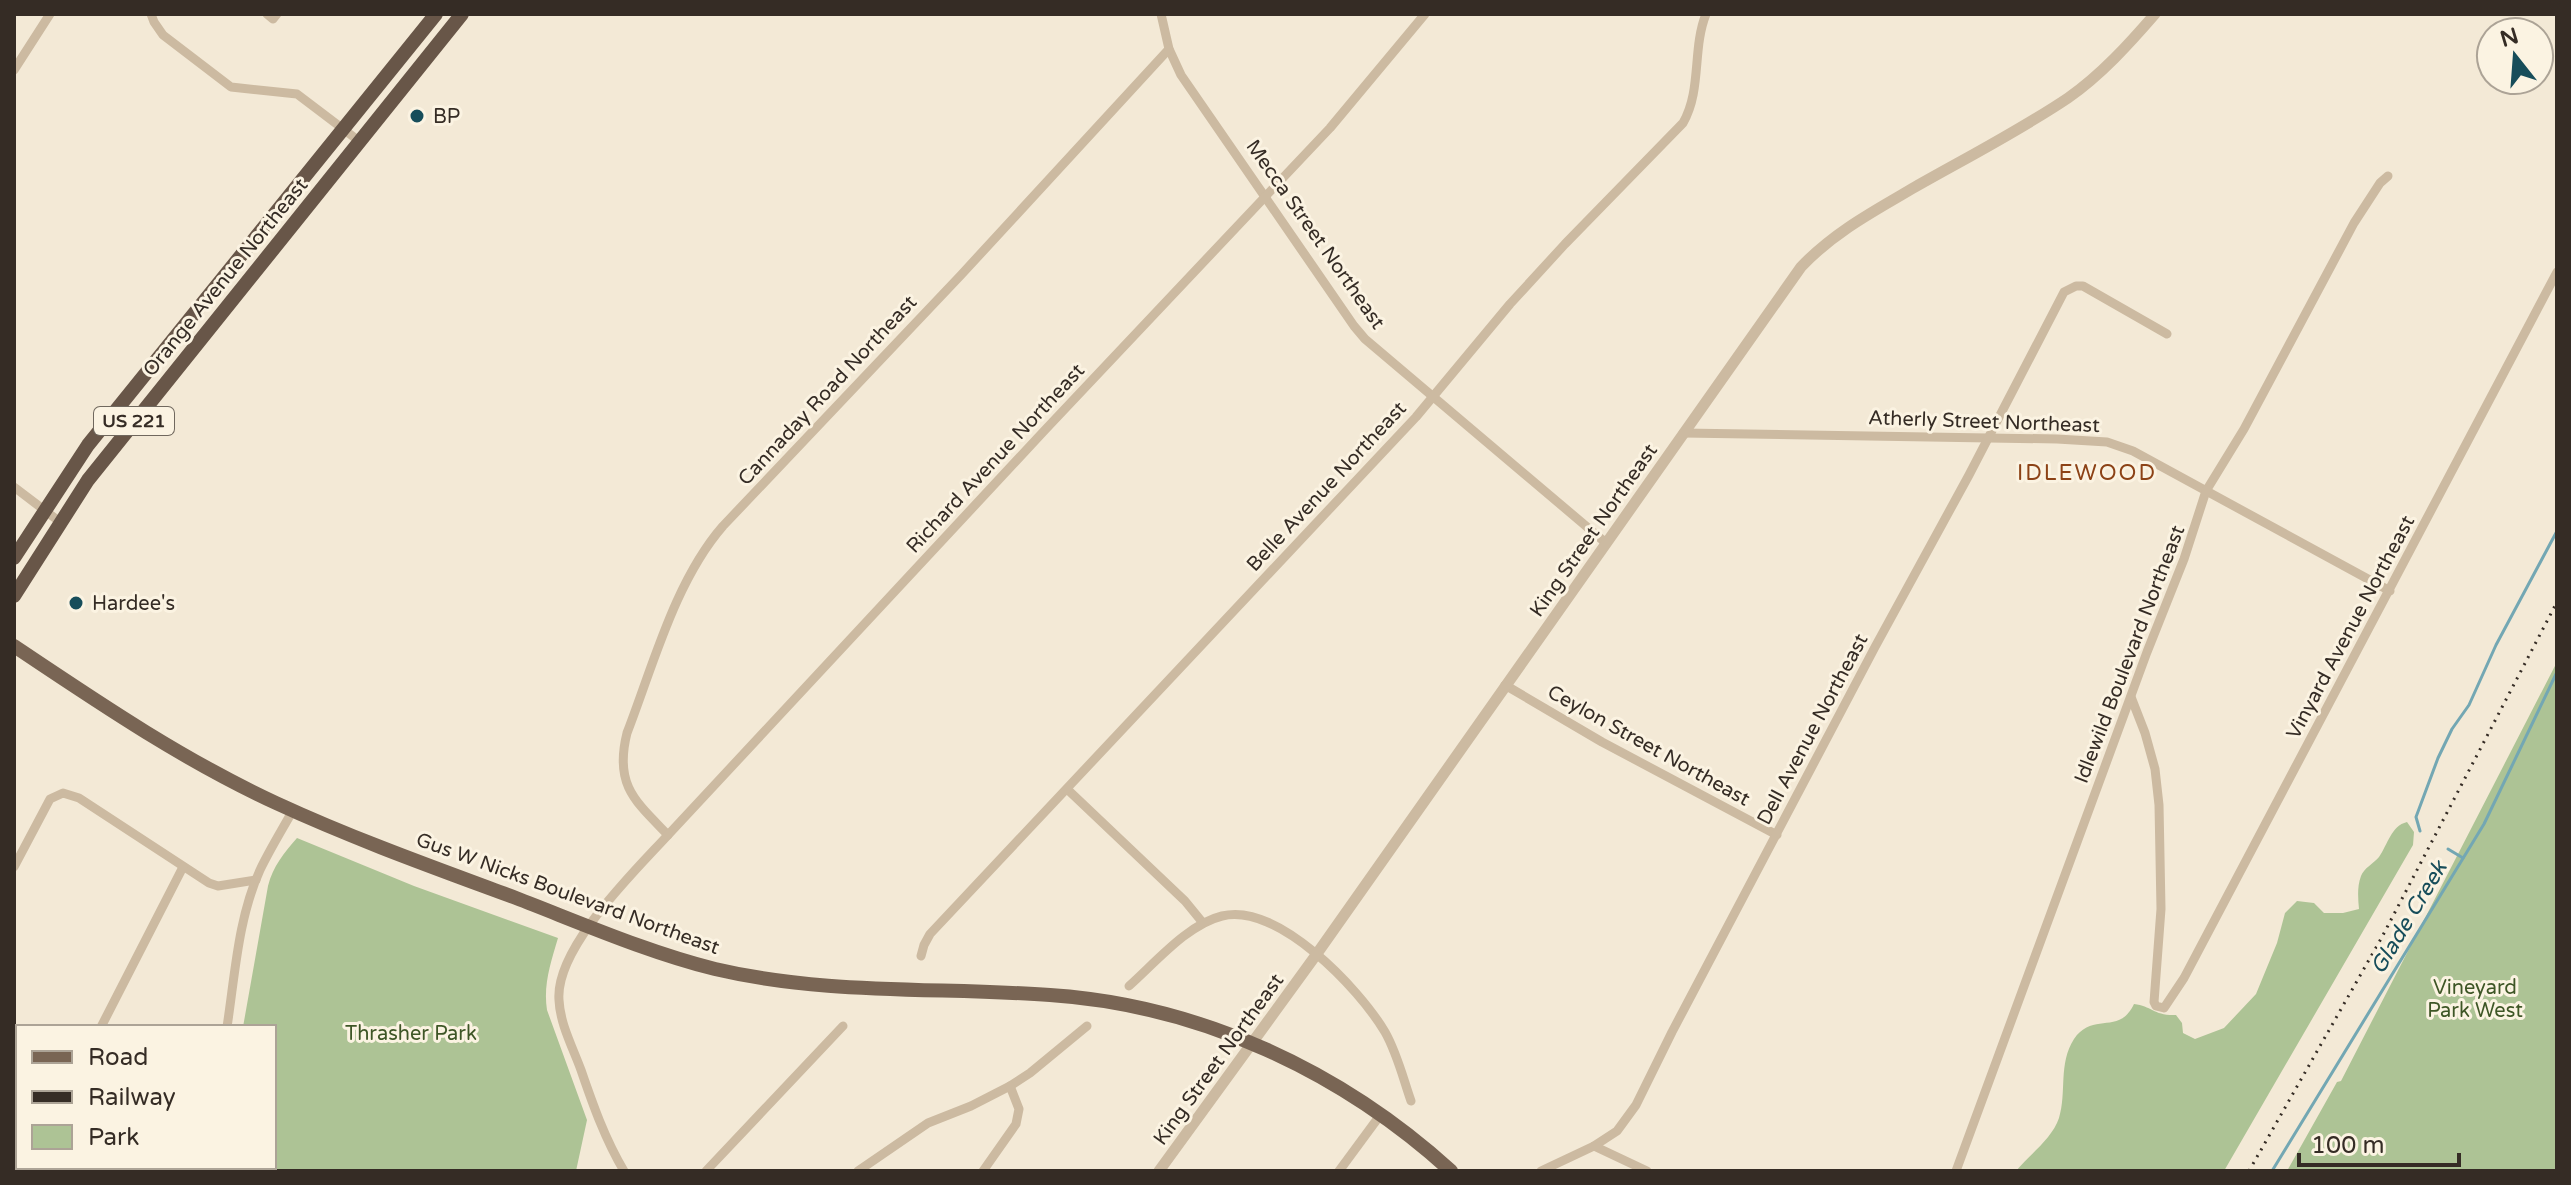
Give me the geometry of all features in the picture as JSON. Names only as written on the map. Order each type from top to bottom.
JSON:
[{"type":"highway","name":"Orange Avenue Northeast","points":[[14,558],[88,445],[436,14]]},
{"type":"highway","name":"Orange Avenue Northeast","points":[[14,596],[60,522],[113,447],[462,14]]},
{"type":"main road","name":"Gus W Nicks Boulevard Northeast","points":[[14,646],[140,729],[230,780],[293,810],[377,845],[682,960],[757,978],[840,988],[1022,993],[1081,998],[1158,1012],[1251,1043],[1305,1067],[1381,1114],[1451,1171]]},
{"type":"street","points":[[14,70],[50,14]]},
{"type":"street","points":[[151,14],[163,35],[231,87],[297,94],[359,141]]},
{"type":"street","points":[[267,14],[273,19],[277,14]]},
{"type":"street","points":[[1161,14],[1169,49]]},
{"type":"street","name":"Richard Avenue Northeast","points":[[624,1171],[601,1125],[563,1021],[559,1000],[561,981],[589,926],[668,835],[1368,85],[1425,14]]},
{"type":"street","name":"Belle Avenue Northeast","points":[[921,956],[930,934],[1434,396],[1510,304],[1565,244],[1683,123],[1693,99],[1699,43],[1706,14]]},
{"type":"street","name":"King Street Northeast","points":[[1159,1171],[1316,955],[1783,291],[1817,251],[1861,218],[2066,99],[2102,70],[2155,14]]},
{"type":"street","name":"Mecca Street Northeast","points":[[1169,49],[1181,75],[1365,339],[1606,543]]},
{"type":"street","name":"Cannaday Road Northeast","points":[[668,835],[629,791],[624,782],[622,753],[670,621],[703,552],[723,526],[961,275],[1169,49]]},
{"type":"street","name":"Idlewild Boulevard Northeast","points":[[1956,1171],[2184,559],[2206,491],[2244,429],[2354,223],[2388,176]]},
{"type":"street","name":"Vinyard Avenue Northeast","points":[[2131,697],[2155,769],[2159,805],[2161,909],[2154,1002],[2156,1006],[2164,1008],[2390,591],[2557,272]]},
{"type":"street","name":"Dell Avenue Northeast","points":[[1594,1146],[1617,1131],[1636,1105],[2064,292],[2083,286],[2167,334]]},
{"type":"street","name":"Atherly Street Northeast","points":[[1683,433],[2107,442],[2133,451],[2390,591]]},
{"type":"street","points":[[14,487],[60,522]]},
{"type":"street","name":"Ceylon Street Northeast","points":[[1505,685],[1602,742],[1777,835]]},
{"type":"street","points":[[1067,789],[1185,901],[1203,923]]},
{"type":"street","points":[[14,867],[50,799],[56,795],[71,794],[183,867],[218,886],[256,880]]},
{"type":"street","points":[[227,1025],[243,925],[256,880],[293,810]]},
{"type":"street","points":[[102,1025],[183,867]]},
{"type":"street","points":[[1129,986],[1203,923],[1230,914],[1251,915],[1274,925],[1346,981],[1375,1016],[1396,1054],[1411,1101]]},
{"type":"street","points":[[706,1171],[843,1026]]},
{"type":"street","points":[[858,1171],[928,1123],[1010,1086],[1087,1026]]},
{"type":"street","points":[[983,1171],[1016,1124],[1018,1113],[1010,1086]]},
{"type":"street","points":[[1339,1171],[1381,1114]]},
{"type":"street","points":[[1541,1171],[1594,1146],[1647,1171]]},
{"type":"green space","name":"Vineyard Park West","points":[[2557,662],[2557,1171],[2287,1171],[2337,1082],[2341,1081]]},
{"type":"green space","points":[[2407,822],[2414,832],[2413,845],[2224,1171],[2016,1171],[2056,1126],[2066,1058],[2081,1031],[2089,1026],[2121,1019],[2134,1004],[2176,1015],[2182,1023],[2183,1033],[2195,1039],[2224,1028],[2256,994],[2277,943],[2285,913],[2297,901],[2314,903],[2324,913],[2359,909],[2358,888],[2362,873],[2379,857],[2393,831]]},
{"type":"green space","name":"Thrasher Park","points":[[297,838],[414,886],[558,938],[548,974],[546,1001],[587,1120],[576,1171],[211,1171],[276,1169],[276,1025],[243,1025],[268,886],[283,855]]},
{"type":"waterway","points":[[2420,831],[2416,817],[2438,758],[2452,729],[2469,705],[2496,645],[2557,531]]},
{"type":"waterway","name":"Glade Creek","points":[[2272,1171],[2484,824],[2557,672]]},
{"type":"waterway","points":[[2448,849],[2463,858]]},
{"type":"railway","points":[[2249,1171],[2382,937],[2557,602]]},
{"type":"place","name":"BP","points":[[417,116]]},
{"type":"place","name":"Hardee's","points":[[76,603]]},
{"type":"district","name":"IDLEWOOD","points":[[2087,472]]}]
